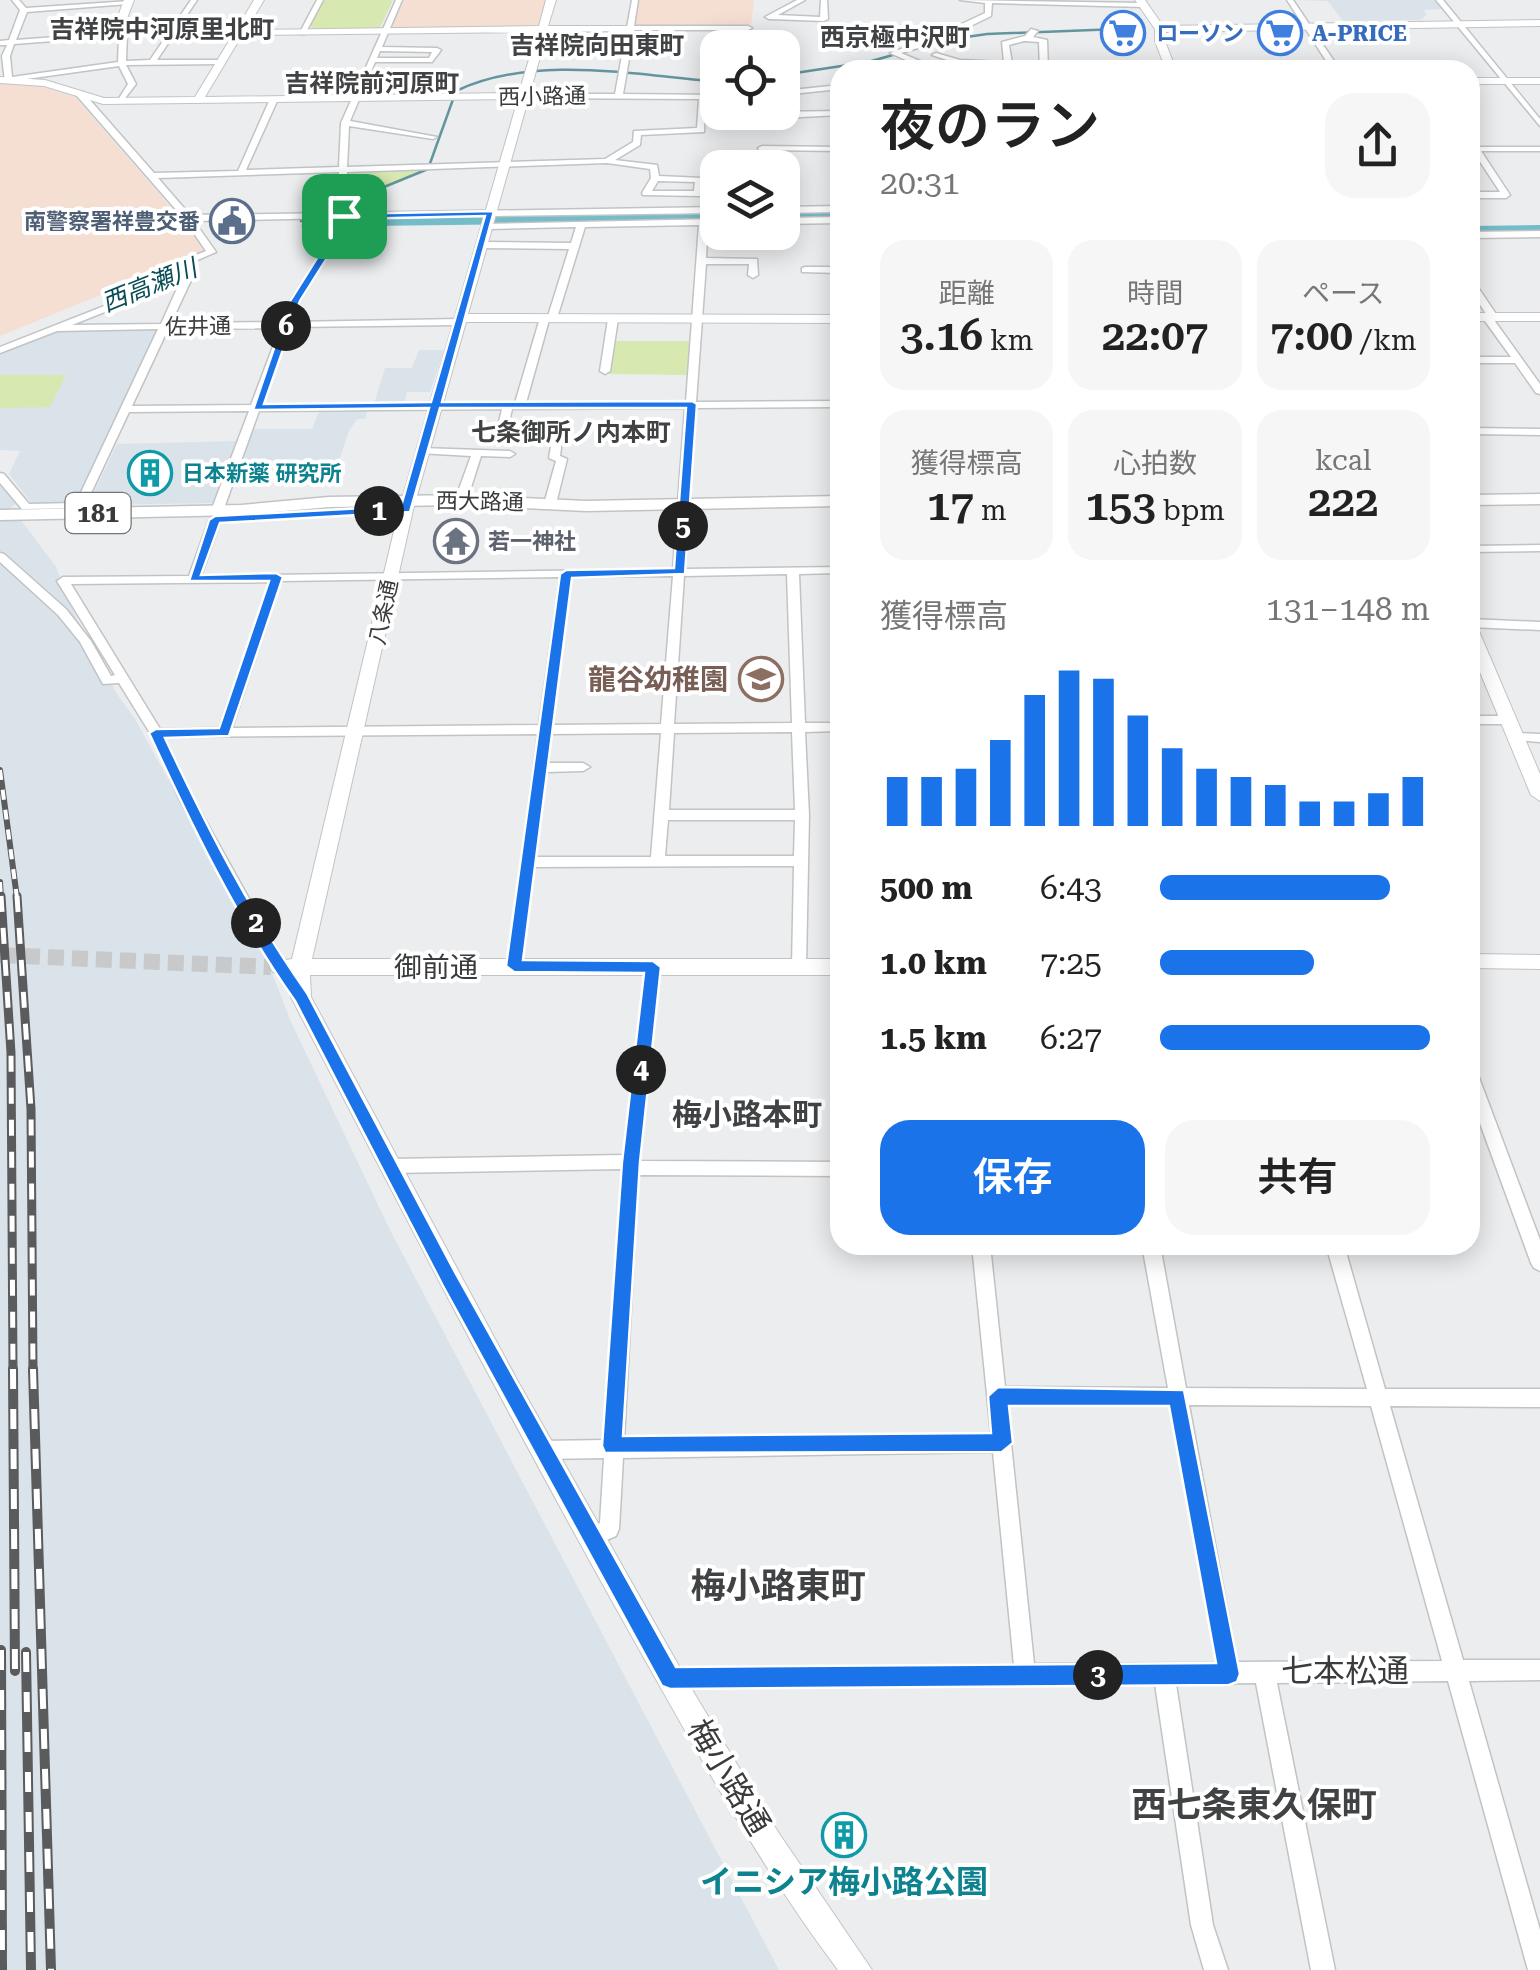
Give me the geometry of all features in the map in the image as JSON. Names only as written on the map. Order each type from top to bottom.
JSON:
[{"type":"main road","points":[[1480,490],[1540,489]]},
{"type":"main road","points":[[1480,500],[1540,499]]},
{"type":"main road","name":"西大路通","points":[[0,524],[461,500],[684,509],[830,502]]},
{"type":"main road","name":"西大路通","points":[[407,505],[830,510]]},
{"type":"main road","name":"西大路通","points":[[0,516],[216,515]]},
{"type":"street","points":[[15,0],[24,10]]},
{"type":"street","points":[[152,62],[194,0]]},
{"type":"street","points":[[198,100],[259,0]]},
{"type":"street","points":[[302,32],[320,0]]},
{"type":"street","points":[[194,578],[295,301],[343,214],[344,123],[399,0]]},
{"type":"street","name":"八条通","points":[[301,997],[284,967],[356,732],[407,505],[551,0]]},
{"type":"street","points":[[619,96],[635,0]]},
{"type":"street","points":[[802,0],[769,16],[824,19],[824,0]]},
{"type":"street","points":[[964,0],[1142,2],[1160,29],[1167,60]]},
{"type":"street","points":[[1290,0],[1329,60]]},
{"type":"street","points":[[1439,0],[1540,124]]},
{"type":"street","points":[[24,10],[128,1],[118,30],[123,34]]},
{"type":"street","points":[[907,60],[894,53],[935,40],[988,14],[988,2]]},
{"type":"street","points":[[24,10],[6,56],[4,80],[122,64],[221,62]]},
{"type":"street","points":[[1160,29],[1540,22]]},
{"type":"street","points":[[0,42],[172,32],[748,28]]},
{"type":"street","points":[[1023,40],[1034,30]]},
{"type":"street","points":[[122,100],[132,84],[122,64],[123,34]]},
{"type":"street","points":[[1008,60],[1005,44],[1023,40],[1043,40],[1044,60]]},
{"type":"street","points":[[372,60],[432,60],[436,50],[377,49]]},
{"type":"street","points":[[922,60],[939,54],[954,60]]},
{"type":"street","name":"西小路通","points":[[4,80],[45,83],[103,101],[700,97]]},
{"type":"street","points":[[1480,82],[1540,81]]},
{"type":"street","points":[[800,93],[830,88]]},
{"type":"street","points":[[0,476],[26,507],[80,506],[188,276],[189,261],[210,252],[188,218],[80,94]]},
{"type":"street","points":[[242,172],[274,99]]},
{"type":"street","points":[[800,114],[830,113]]},
{"type":"street","points":[[344,123],[433,138]]},
{"type":"street","points":[[607,161],[638,143],[637,133],[701,130]]},
{"type":"street","points":[[779,130],[780,148]]},
{"type":"street","points":[[762,148],[830,148]]},
{"type":"street","points":[[1480,149],[1540,149]]},
{"type":"street","points":[[1480,160],[1506,195],[1480,195]]},
{"type":"street","points":[[152,176],[607,161],[654,167],[655,178],[646,193],[698,194],[699,180],[655,178]]},
{"type":"street","points":[[800,210],[830,209]]},
{"type":"street","points":[[489,219],[700,211]]},
{"type":"street","points":[[188,218],[343,214],[580,224],[700,222]]},
{"type":"street","points":[[800,220],[830,220]]},
{"type":"street","points":[[515,440],[500,439],[549,318],[580,224]]},
{"type":"street","points":[[1480,227],[1540,226]]},
{"type":"street","points":[[1480,235],[1540,234]]},
{"type":"street","points":[[482,245],[574,246]]},
{"type":"street","points":[[658,862],[703,250]]},
{"type":"street","points":[[702,261],[754,262],[752,275]]},
{"type":"street","points":[[804,270],[830,270]]},
{"type":"street","points":[[0,350],[188,276]]},
{"type":"street","points":[[1480,300],[1540,391]]},
{"type":"street","points":[[1480,317],[1540,317]]},
{"type":"street","name":"佐井通","points":[[57,328],[549,318],[830,320]]},
{"type":"street","points":[[604,371],[612,319]]},
{"type":"street","points":[[1480,360],[1518,360]]},
{"type":"street","points":[[126,410],[830,404]]},
{"type":"street","points":[[1480,431],[1540,432]]},
{"type":"street","points":[[550,504],[562,459],[554,458],[557,440]]},
{"type":"street","points":[[422,452],[510,454]]},
{"type":"street","points":[[461,500],[477,453]]},
{"type":"street","points":[[1480,549],[1540,548]]},
{"type":"street","points":[[0,556],[62,612],[86,641],[107,682],[122,678]]},
{"type":"street","points":[[793,570],[802,816],[799,967]]},
{"type":"street","points":[[284,967],[187,800],[156,733],[63,581],[830,570]]},
{"type":"street","points":[[514,966],[566,574]]},
{"type":"street","points":[[224,733],[276,577]]},
{"type":"street","points":[[1480,626],[1540,626]]},
{"type":"street","points":[[1480,650],[1540,795]]},
{"type":"street","points":[[1480,720],[1510,720]]},
{"type":"street","points":[[156,733],[830,727]]},
{"type":"street","points":[[1517,737],[1540,738]]},
{"type":"street","points":[[540,768],[584,767]]},
{"type":"street","points":[[662,815],[802,816]]},
{"type":"street","points":[[528,862],[802,862]]},
{"type":"street","points":[[1480,961],[1540,962]]},
{"type":"street","name":"御前通","points":[[284,967],[830,968]]},
{"type":"street","points":[[590,1537],[609,1529],[631,1165],[653,967]]},
{"type":"street","name":"梅小路通","points":[[301,997],[542,1450],[670,1678],[774,1853],[857,1970]]},
{"type":"street","points":[[1480,1103],[1540,1264]]},
{"type":"street","points":[[390,1166],[631,1165],[830,1170]]},
{"type":"street","points":[[982,1255],[1025,1674]]},
{"type":"street","points":[[1153,1255],[1229,1674]]},
{"type":"street","points":[[1338,1255],[1540,1970]]},
{"type":"street","points":[[998,1396],[1540,1398]]},
{"type":"street","points":[[542,1450],[1002,1443]]},
{"type":"street","name":"七本松通","points":[[670,1678],[1540,1670]]},
{"type":"street","points":[[1264,1671],[1323,1970]]},
{"type":"street","points":[[1164,1676],[1202,1925],[1216,1970]]},
{"type":"shaded area","points":[[403,0],[546,0],[539,27],[391,29]]},
{"type":"shaded area","points":[[638,0],[754,0],[751,26],[634,27]]},
{"type":"shaded area","points":[[1295,0],[1434,0],[1442,9],[1424,10],[1426,15],[1421,20],[1343,21],[1328,1]]},
{"type":"shaded area","points":[[0,83],[32,84],[75,97],[206,248],[203,253],[0,336]]},
{"type":"shaded area","points":[[59,330],[159,331],[76,504],[33,505],[9,474],[20,451],[0,450],[0,352]]},
{"type":"shaded area","points":[[419,350],[444,350],[430,392],[407,392],[404,404],[374,404],[385,368],[412,368]]},
{"type":"shaded area","points":[[368,408],[365,419],[357,419],[349,431],[336,469],[239,470],[254,429],[312,429],[320,409]]},
{"type":"shaded area","points":[[239,441],[217,503],[88,505],[117,444]]},
{"type":"shaded area","points":[[0,479],[16,504],[11,507],[56,567],[70,605],[117,694],[135,719],[266,957],[291,1022],[390,1230],[779,1970],[0,1970]]},
{"type":"green space","points":[[323,0],[393,0],[380,28],[313,29],[310,25]]},
{"type":"green space","points":[[421,169],[420,172],[349,200],[348,172]]},
{"type":"green space","points":[[690,341],[687,375],[608,374],[613,342]]},
{"type":"green space","points":[[0,375],[66,375],[50,407],[0,408]]},
{"type":"waterway","points":[[875,60],[946,40],[987,34],[1144,28]]},
{"type":"waterway","points":[[800,72],[830,68]]},
{"type":"waterway","points":[[301,221],[428,169],[456,91],[486,80],[518,73],[585,70],[700,80]]},
{"type":"waterway","name":"西高瀬川","points":[[800,216],[830,215]]},
{"type":"waterway","name":"西高瀬川","points":[[309,226],[367,221],[700,217]]},
{"type":"waterway","name":"西高瀬川","points":[[1480,231],[1540,230]]},
{"type":"tunnel","points":[[0,955],[271,967]]},
{"type":"railway","points":[[0,770],[17,898]]},
{"type":"railway","points":[[0,882],[1,898]]},
{"type":"railway","points":[[1,896],[11,1053],[13,1371]]},
{"type":"railway","points":[[17,896],[31,1109],[33,1371]]},
{"type":"railway","points":[[13,1369],[15,1671]]},
{"type":"railway","points":[[33,1369],[51,1970]]},
{"type":"railway","points":[[1,1650],[2,1970]]},
{"type":"railway","points":[[26,1652],[31,1970]]},
{"type":"place","name":"ローソン","points":[[1123,33]]},
{"type":"place","name":"A-PRICE","points":[[1280,33]]},
{"type":"place","name":"南警察署祥豊交番","points":[[232,221]]},
{"type":"place","name":"日本新薬 研究所","points":[[150,473]]},
{"type":"place","name":"若一神社","points":[[456,541]]},
{"type":"place","name":"龍谷幼稚園","points":[[761,679]]},
{"type":"place","name":"イニシア梅小路公園","points":[[844,1835]]},
{"type":"district","name":"吉祥院中河原里北町","points":[[162,29]]},
{"type":"district","name":"西京極中沢町","points":[[895,37]]},
{"type":"district","name":"吉祥院向田東町","points":[[597,45]]},
{"type":"district","name":"吉祥院前河原町","points":[[372,83]]},
{"type":"district","name":"七条御所ノ内本町","points":[[571,432]]},
{"type":"district","name":"梅小路本町","points":[[747,1115]]},
{"type":"district","name":"梅小路東町","points":[[778,1586]]},
{"type":"district","name":"西七条東久保町","points":[[1254,1805]]},
{"type":"route","points":[[344,216],[341,228],[295,301],[257,408],[436,405],[692,404],[680,572],[566,574],[514,966],[653,967],[631,1162],[612,1446],[1002,1443],[998,1396],[1177,1397],[1229,1674],[670,1678],[450,1280],[301,997],[280,968],[187,800],[156,733],[224,733],[276,577],[194,578],[215,520],[406,510],[436,405],[460,318],[487,226],[490,213],[344,216]]}]
